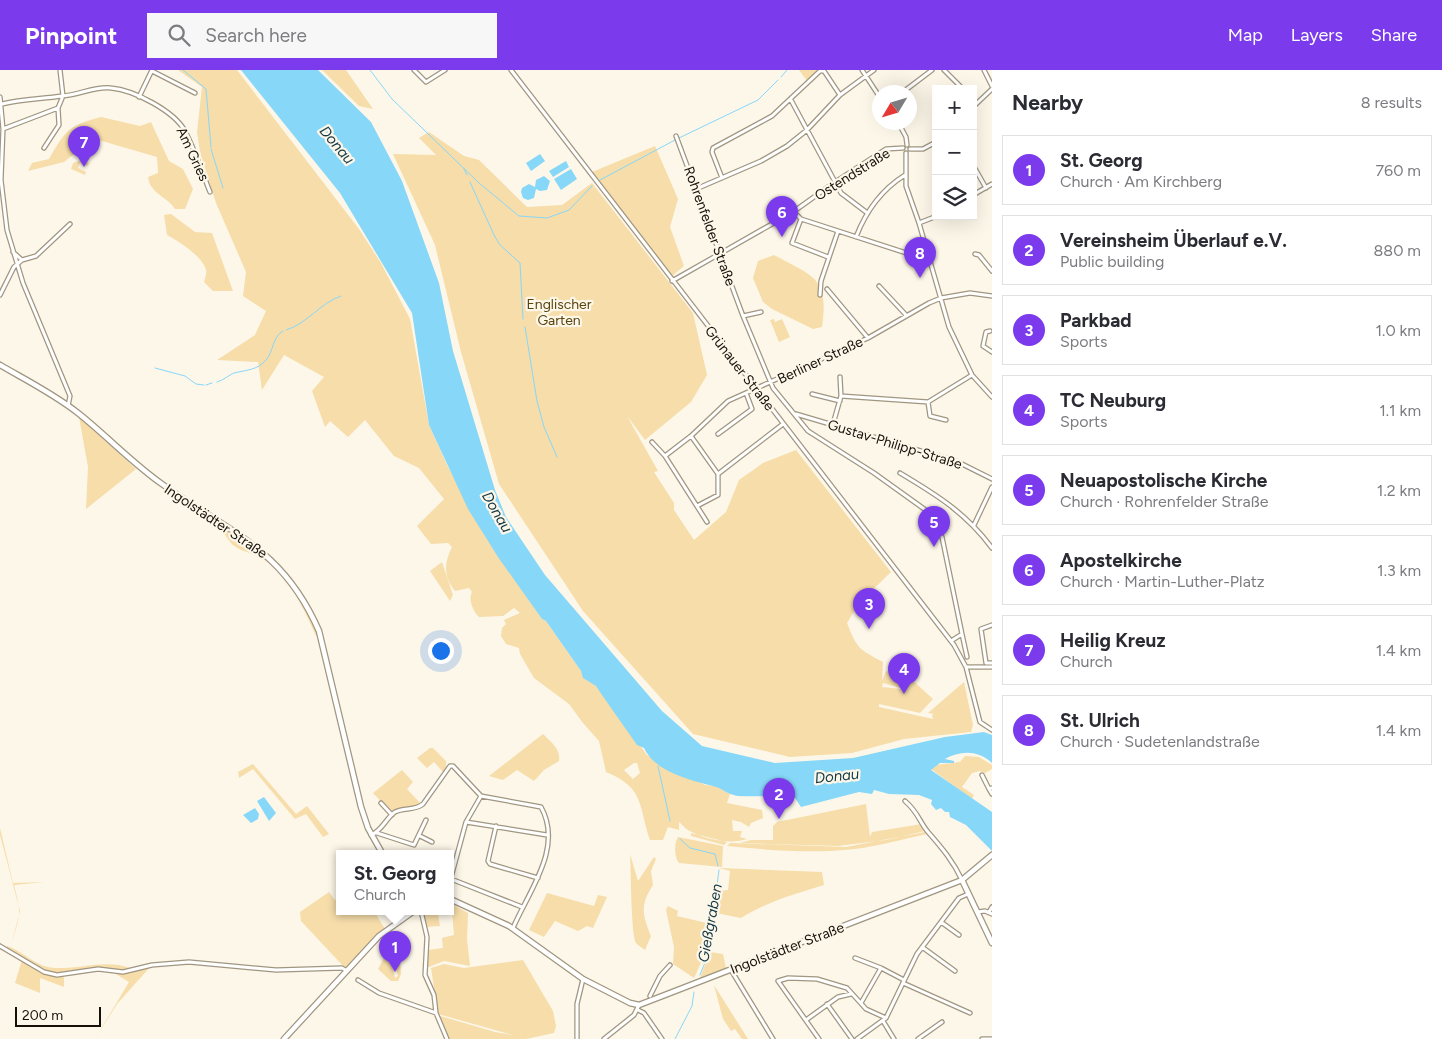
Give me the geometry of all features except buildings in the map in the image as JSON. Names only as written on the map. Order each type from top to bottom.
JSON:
[{"type":"main road","name":"Ingolstädter Straße","points":[[0,365],[68,406],[162,484],[255,545],[282,569],[301,595],[312,615],[325,650],[360,807],[371,835],[380,850]]},
{"type":"main road","name":"Ingolstädter Straße","points":[[638,1008],[962,880],[992,855]]},
{"type":"main road","points":[[962,880],[992,943]]},
{"type":"main road","points":[[454,901],[513,928],[583,979],[638,1008]]},
{"type":"main road","points":[[284,1039],[386,930],[408,915]]},
{"type":"street","points":[[44,148],[59,125],[58,108],[63,96],[60,70]]},
{"type":"street","points":[[139,97],[152,70],[195,93]]},
{"type":"street","points":[[414,70],[426,82],[445,70]]},
{"type":"street","name":"Grünauer Straße","points":[[511,70],[951,641],[966,667],[980,722],[992,730]]},
{"type":"street","points":[[862,70],[872,85]]},
{"type":"street","points":[[696,189],[787,146],[807,130],[840,94],[874,70]]},
{"type":"street","points":[[912,85],[932,70]]},
{"type":"street","points":[[944,70],[959,85]]},
{"type":"street","points":[[977,103],[992,88],[984,70]]},
{"type":"street","points":[[722,178],[712,152],[713,148],[758,125],[791,100],[820,71],[824,71],[840,94]]},
{"type":"street","name":"Am Gries","points":[[2,104],[23,98],[63,96],[112,88],[139,97],[172,115],[185,131],[210,192]]},
{"type":"street","points":[[0,97],[2,104],[3,129],[1,153],[5,221],[17,265],[70,396],[68,406]]},
{"type":"street","points":[[791,100],[841,193],[866,212]]},
{"type":"street","points":[[3,129],[58,108]]},
{"type":"street","points":[[903,130],[906,145],[910,149],[906,153]]},
{"type":"street","name":"Rohrenfelder Straße","points":[[676,136],[743,316],[771,383],[808,431],[874,473],[934,519],[942,537],[967,657]]},
{"type":"street","name":"Ostendstraße","points":[[910,149],[924,149],[932,144]]},
{"type":"street","points":[[906,145],[903,148],[906,153],[905,174],[909,200],[919,223],[928,260],[951,332],[972,374],[992,397]]},
{"type":"street","name":"Ostendstraße","points":[[672,280],[794,212],[835,182],[886,150],[903,148]]},
{"type":"street","points":[[977,171],[986,188]]},
{"type":"street","points":[[856,237],[866,212],[879,196],[905,174]]},
{"type":"street","points":[[977,193],[992,184]]},
{"type":"street","points":[[794,212],[801,219],[928,260]]},
{"type":"street","points":[[919,223],[932,218]]},
{"type":"street","points":[[801,219],[792,243],[828,257]]},
{"type":"street","points":[[0,295],[17,265],[22,260],[32,259],[70,224]]},
{"type":"street","points":[[820,295],[821,281],[838,231]]},
{"type":"street","points":[[13,252],[22,260]]},
{"type":"street","points":[[975,254],[979,255],[992,271]]},
{"type":"street","points":[[880,286],[906,315]]},
{"type":"street","name":"Berliner Straße","points":[[827,289],[868,338]]},
{"type":"street","name":"Berliner Straße","points":[[665,456],[691,436],[720,406],[756,388],[771,383],[868,338],[906,315],[941,298],[970,293],[992,296]]},
{"type":"street","points":[[743,316],[761,312]]},
{"type":"street","points":[[990,331],[986,332],[983,346],[992,352]]},
{"type":"street","points":[[841,396],[928,402],[972,374]]},
{"type":"street","points":[[833,424],[841,396],[840,377]]},
{"type":"street","points":[[718,434],[752,409],[746,393]]},
{"type":"street","points":[[812,394],[840,401]]},
{"type":"street","points":[[928,402],[930,416],[946,420]]},
{"type":"street","name":"Gustav-Philipp-Straße","points":[[796,414],[958,462],[992,478]]},
{"type":"street","points":[[718,474],[783,424]]},
{"type":"street","points":[[691,436],[718,474],[718,495],[696,506]]},
{"type":"street","points":[[652,442],[665,456],[707,522]]},
{"type":"street","points":[[900,473],[939,497],[974,524],[992,548]]},
{"type":"street","points":[[974,524],[992,487]]},
{"type":"street","points":[[992,625],[981,629],[986,662],[992,663]]},
{"type":"street","points":[[951,641],[962,634]]},
{"type":"street","points":[[966,667],[992,667]]},
{"type":"street","points":[[371,835],[377,833],[398,810],[417,808],[423,804],[450,766],[453,766],[481,796],[541,807],[544,813],[547,834],[544,862],[534,889],[522,907],[513,928]]},
{"type":"street","points":[[982,775],[992,794]]},
{"type":"street","points":[[454,866],[466,822],[481,796]]},
{"type":"street","points":[[905,801],[916,811],[927,831],[947,853],[962,880]]},
{"type":"street","points":[[380,802],[392,815]]},
{"type":"street","points":[[377,833],[412,846],[416,844],[426,820]]},
{"type":"street","points":[[466,822],[547,834]]},
{"type":"street","points":[[496,826],[488,861],[490,864],[538,878]]},
{"type":"street","points":[[420,836],[432,842]]},
{"type":"street","points":[[454,882],[522,907]]},
{"type":"street","points":[[858,1039],[884,1020],[922,947],[959,898],[968,894]]},
{"type":"street","points":[[976,912],[991,913],[992,907]]},
{"type":"street","points":[[423,915],[427,937],[425,975],[434,995],[436,1013],[447,1039]]},
{"type":"street","points":[[941,922],[960,935]]},
{"type":"street","points":[[0,946],[44,972],[57,975],[98,969],[123,972],[152,965],[189,962],[235,965],[261,970],[342,968],[348,971]]},
{"type":"street","points":[[922,947],[956,971]]},
{"type":"street","points":[[855,958],[881,968],[903,981],[970,1013]]},
{"type":"street","points":[[650,996],[660,976],[670,964]]},
{"type":"street","points":[[861,1004],[881,968]]},
{"type":"street","points":[[731,970],[774,1039]]},
{"type":"street","points":[[819,1039],[778,981],[788,978],[817,979],[847,988],[866,1009],[884,1020],[894,1039]]},
{"type":"street","points":[[578,1039],[577,1004],[583,979]]},
{"type":"street","points":[[358,980],[379,993],[436,1013]]},
{"type":"street","points":[[806,1020],[838,997],[851,994]]},
{"type":"street","points":[[827,1004],[852,1039]]},
{"type":"street","points":[[604,1039],[638,1008],[644,1013],[662,1039]]},
{"type":"street","points":[[918,1039],[942,1022]]},
{"type":"street","points":[[982,1039],[992,1039]]},
{"type":"green space","points":[[178,70],[237,70],[359,229],[381,263],[410,319],[429,425],[448,467],[485,536],[542,619],[546,621],[581,671],[584,678],[596,686],[647,755],[705,785],[715,786],[730,794],[727,803],[762,810],[763,818],[751,823],[749,827],[741,822],[732,820],[733,831],[742,831],[740,837],[747,839],[725,841],[709,838],[688,830],[679,822],[679,830],[668,827],[663,840],[650,840],[641,807],[634,791],[628,784],[606,772],[599,741],[569,704],[534,678],[520,654],[519,648],[506,644],[501,636],[502,628],[506,624],[504,620],[520,613],[514,608],[503,616],[479,617],[472,605],[472,592],[469,588],[455,591],[451,585],[448,580],[446,564],[452,547],[448,543],[431,544],[417,526],[444,499],[419,468],[394,456],[365,420],[348,437],[330,421],[325,427],[312,391],[324,377],[284,355],[262,390],[258,362],[217,360],[255,335],[266,311],[243,296],[246,272],[216,203],[200,152],[197,132],[202,87]],"holes":[[[637,763],[640,773],[633,779],[624,770]]]},
{"type":"green space","points":[[322,70],[346,70],[373,109],[359,106]]},
{"type":"green space","points":[[799,70],[818,70],[807,81]]},
{"type":"green space","points":[[101,117],[140,126],[151,122],[169,161],[183,169],[193,189],[185,209],[175,209],[149,183],[148,177],[158,173],[157,157],[78,134],[74,154],[64,162],[28,171],[32,163],[49,159],[69,130],[82,123]]},
{"type":"green space","name":"Englischer Garten","points":[[429,132],[464,156],[479,160],[527,207],[562,205],[592,183],[693,313],[707,375],[691,402],[645,440],[627,416],[658,471],[654,472],[674,503],[674,510],[694,540],[726,512],[739,480],[763,463],[796,450],[891,572],[859,603],[847,623],[853,638],[864,651],[883,662],[882,681],[886,671],[903,676],[900,688],[883,683],[882,687],[901,689],[910,678],[933,699],[920,713],[879,704],[879,707],[933,719],[932,715],[934,714],[928,713],[964,682],[973,725],[971,732],[904,739],[852,753],[790,757],[693,734],[583,611],[499,484],[461,352],[435,245],[393,154],[436,155],[419,138]]},
{"type":"green space","points":[[655,146],[678,199],[670,227],[684,266],[672,276],[592,172]]},
{"type":"green space","points":[[82,160],[89,163],[87,166],[80,163],[78,168],[86,172],[85,175],[71,169],[73,163]]},
{"type":"green space","points":[[171,214],[195,232],[212,233],[233,291],[213,291],[204,282],[206,271],[204,265],[184,245],[167,235],[164,215]]},
{"type":"green space","points":[[774,255],[799,268],[816,280],[823,298],[822,327],[813,329],[772,309],[763,302],[753,278],[758,261]]},
{"type":"green space","points":[[774,319],[775,322],[782,319],[790,337],[779,342],[770,320]]},
{"type":"green space","points":[[79,417],[136,469],[86,509],[88,467]]},
{"type":"green space","points":[[218,524],[250,546],[278,571],[261,558],[233,545],[218,528]]},
{"type":"green space","points":[[442,562],[453,595],[450,601],[430,571]]},
{"type":"green space","points":[[294,592],[310,617],[318,635],[316,636]]},
{"type":"green space","points":[[543,734],[557,749],[559,761],[544,770],[534,781],[517,770],[503,780],[489,776]]},
{"type":"green space","points":[[430,748],[433,748],[446,761],[446,768],[443,772],[434,762],[427,768],[417,758]]},
{"type":"green space","points":[[965,756],[979,757],[992,765],[992,769],[985,773],[980,771],[972,773],[962,787],[974,795],[972,799],[931,769],[936,765],[960,762]]},
{"type":"green space","points":[[253,764],[296,814],[307,806],[329,834],[323,837],[306,814],[295,819],[253,769],[239,778],[238,772]]},
{"type":"green space","points":[[402,770],[413,782],[407,789],[421,804],[418,807],[392,813],[373,793]]},
{"type":"green space","points":[[866,804],[870,837],[872,832],[922,824],[925,831],[886,840],[838,846],[740,843],[751,840],[773,840],[773,826],[777,822]]},
{"type":"green space","points":[[0,828],[13,883],[44,882],[14,885],[18,905],[0,835]]},
{"type":"green space","points":[[925,832],[927,834],[864,848],[839,850],[791,851],[727,846],[730,843],[846,847]]},
{"type":"green space","points":[[691,833],[727,842],[724,845],[691,836]]},
{"type":"green space","points":[[678,837],[723,846],[722,867],[679,863],[675,850]]},
{"type":"green space","points":[[630,854],[638,881],[654,857],[656,859],[651,871],[653,885],[644,904],[644,915],[651,936],[645,950],[636,943],[634,937]]},
{"type":"green space","points":[[719,868],[822,872],[824,885],[791,895],[741,918],[716,913],[717,891],[728,890],[730,871]]},
{"type":"green space","points":[[329,892],[336,900],[336,915],[376,915],[385,929],[345,968],[301,921],[300,912]]},
{"type":"green space","points":[[547,893],[594,906],[598,895],[607,897],[593,928],[587,926],[578,931],[555,921],[544,937],[529,930]]},
{"type":"green space","points":[[454,905],[468,913],[467,939],[470,966],[444,961],[426,968],[428,950],[443,948],[442,938],[454,935],[452,915],[454,915]]},
{"type":"green space","points":[[668,906],[678,911],[677,916],[711,924],[705,954],[694,978],[673,964],[674,947],[666,910]]},
{"type":"green space","points":[[424,915],[438,915],[440,926],[426,927]]},
{"type":"green space","points":[[7,946],[36,963],[49,967],[65,968],[112,964],[130,968],[121,972],[96,969],[57,973],[40,969],[6,948]]},
{"type":"green space","points":[[710,952],[723,954],[726,968],[700,978]]},
{"type":"green space","points":[[384,958],[391,962],[395,978],[398,976],[395,964],[400,961],[401,974],[398,981],[391,981],[378,969]]},
{"type":"green space","points":[[22,960],[50,975],[64,975],[64,987],[40,978],[40,993],[15,983]]},
{"type":"green space","points":[[523,960],[553,1011],[556,1026],[554,1033],[526,1039],[448,1039],[437,1015],[495,1032],[513,1035],[438,1014],[431,968],[444,964],[464,968]]},
{"type":"green space","points":[[151,966],[117,1004],[95,1039],[129,982],[114,973]]},
{"type":"green space","points":[[714,985],[748,1039],[742,1039],[735,1029],[731,1031],[723,1019]]},
{"type":"water","name":"Donau","points":[[241,70],[318,70],[371,122],[402,181],[439,283],[453,351],[495,490],[506,517],[545,575],[662,711],[702,746],[775,763],[853,758],[945,737],[984,732],[992,735],[992,763],[981,756],[963,753],[945,759],[954,761],[954,763],[940,763],[931,770],[992,812],[992,851],[966,825],[950,817],[949,812],[945,812],[941,808],[936,810],[931,804],[932,800],[919,795],[889,794],[874,790],[872,794],[859,792],[801,807],[795,798],[738,796],[674,774],[656,763],[644,748],[637,745],[596,686],[583,678],[581,671],[498,557],[468,509],[429,425],[412,313],[340,193]]},
{"type":"water","points":[[540,154],[545,161],[531,171],[526,163]]},
{"type":"water","points":[[566,161],[569,167],[553,177],[549,171]]},
{"type":"water","points":[[571,169],[577,179],[561,190],[554,179]]},
{"type":"water","points":[[544,176],[550,181],[547,190],[540,191],[536,189],[534,198],[528,200],[523,198],[522,188],[529,184],[535,187],[536,180]]},
{"type":"water","points":[[264,797],[276,813],[269,821],[257,801]]},
{"type":"water","points":[[255,808],[259,814],[258,819],[251,823],[243,815]]},
{"type":"waterway","points":[[183,70],[206,89],[211,147]]},
{"type":"waterway","points":[[370,70],[392,99],[479,183],[519,216],[547,218],[569,210],[592,186]]},
{"type":"waterway","points":[[781,77],[787,70]]},
{"type":"waterway","points":[[679,138],[758,100],[778,80]]},
{"type":"waterway","points":[[600,180],[675,140]]},
{"type":"waterway","points":[[211,149],[223,188]]},
{"type":"waterway","points":[[464,169],[467,175]]},
{"type":"waterway","points":[[470,182],[500,245],[520,263],[523,319]]},
{"type":"waterway","points":[[286,330],[294,327],[333,299],[341,296]]},
{"type":"waterway","points":[[525,327],[537,401],[544,427],[557,457]]},
{"type":"waterway","points":[[217,382],[234,373],[252,369],[263,363],[269,356],[277,337],[283,331]]},
{"type":"waterway","points":[[155,368],[185,376],[196,384],[204,385]]},
{"type":"waterway","points":[[206,385],[212,383]]},
{"type":"waterway","name":"Gießgraben","points":[[658,766],[670,821]]},
{"type":"waterway","name":"Gießgraben","points":[[680,839],[690,848],[715,854],[718,866]]},
{"type":"waterway","name":"Gießgraben","points":[[700,975],[708,955],[719,870]]},
{"type":"waterway","name":"Gießgraben","points":[[675,1039],[692,1006],[694,992]]},
{"type":"place","name":"Heilig Kreuz","points":[[84,167]]},
{"type":"place","name":"Apostelkirche","points":[[782,237]]},
{"type":"place","name":"St. Ulrich","points":[[920,278]]},
{"type":"place","name":"Neuapostolische Kirche","points":[[934,547]]},
{"type":"place","name":"Parkbad","points":[[869,629]]},
{"type":"place","name":"TC Neuburg","points":[[904,694]]},
{"type":"place","name":"Vereinsheim Überlauf e.V.","points":[[779,819]]},
{"type":"place","name":"St. Georg","points":[[395,972]]}]
